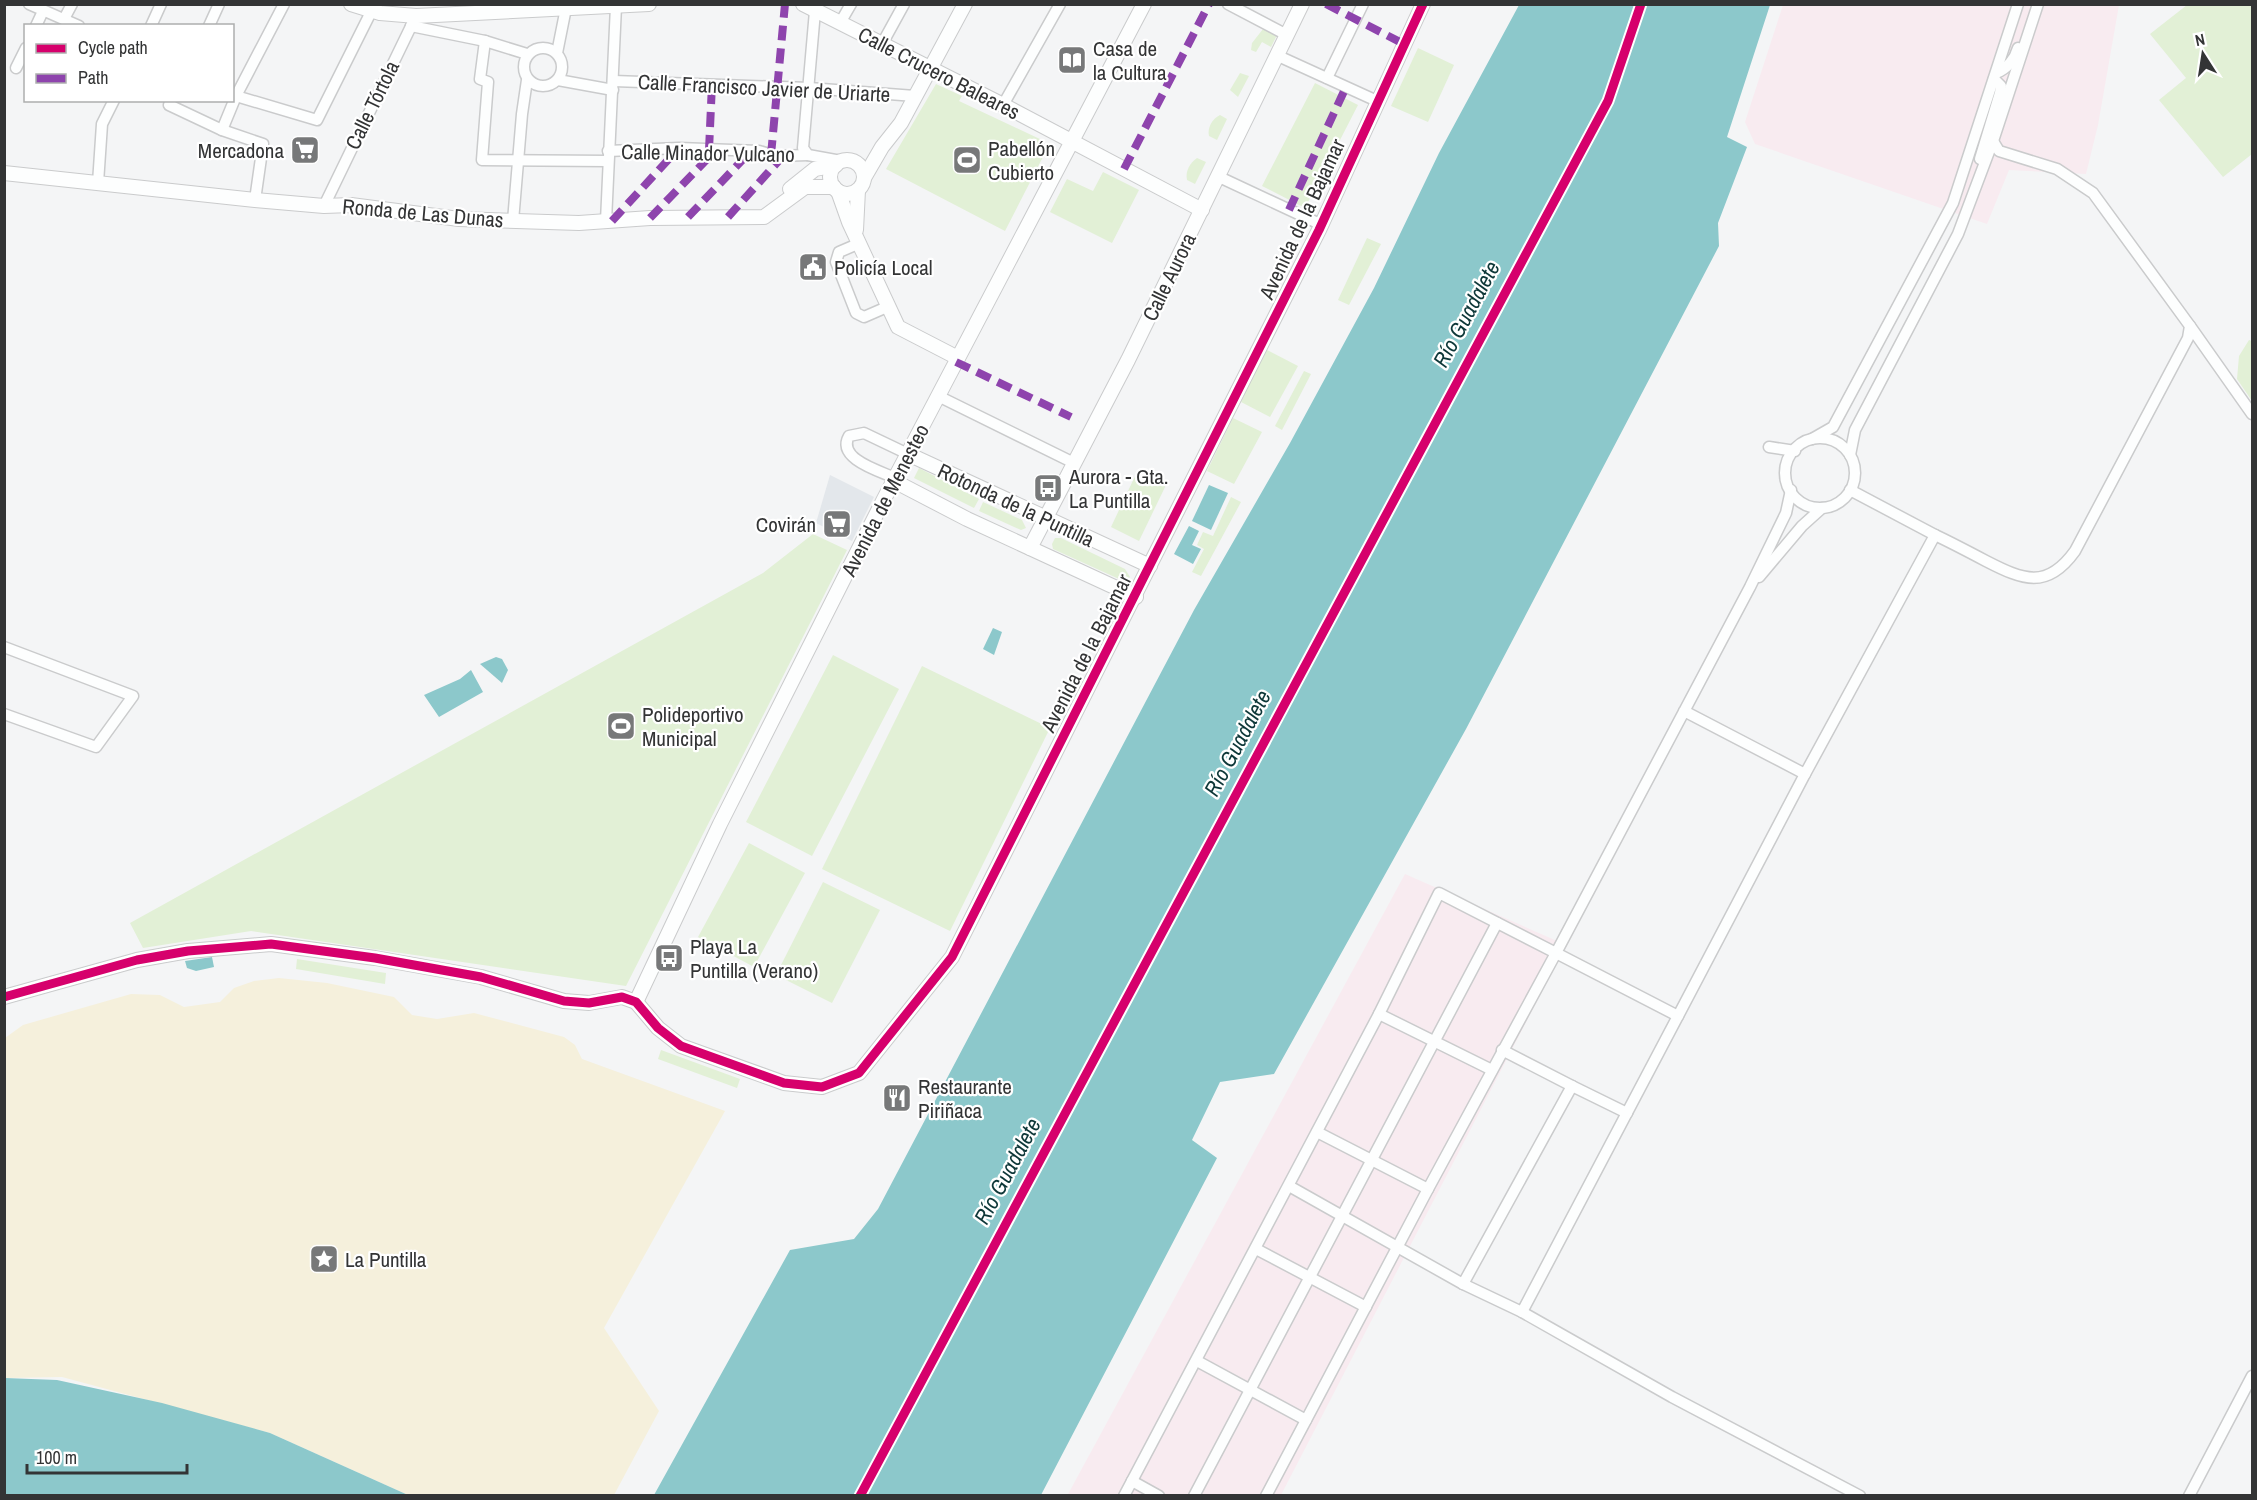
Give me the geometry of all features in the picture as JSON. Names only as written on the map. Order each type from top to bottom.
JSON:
[{"type":"street","points":[[29,4],[75,24]]},
{"type":"street","points":[[64,19],[72,4]]},
{"type":"street","points":[[152,24],[161,4]]},
{"type":"street","points":[[210,24],[219,4]]},
{"type":"street","points":[[234,101],[284,4]]},
{"type":"street","points":[[351,4],[372,10],[416,15],[493,9],[649,4]]},
{"type":"street","points":[[840,23],[851,4]]},
{"type":"street","points":[[882,44],[904,4]]},
{"type":"street","points":[[764,217],[805,187],[836,189],[848,194],[861,184],[882,147],[901,123],[965,4]]},
{"type":"street","points":[[1003,105],[1060,4]]},
{"type":"street","name":"Avenida de Menesteo","points":[[636,1002],[720,824],[894,480],[1144,4]]},
{"type":"street","points":[[1228,4],[1287,35]]},
{"type":"street","name":"Calle Aurora","points":[[1030,548],[1202,210],[1302,4]]},
{"type":"street","points":[[1327,78],[1362,4]]},
{"type":"street","name":"Avenida de la Bajamar","points":[[636,1002],[658,1028],[681,1046],[784,1083],[822,1087],[859,1073],[952,957],[1136,597],[1149,566],[1322,225],[1423,4]]},
{"type":"street","points":[[1812,439],[1833,441],[1850,455],[1855,468],[1854,483],[1836,505],[1822,508],[1807,506],[1795,498],[1785,471],[1787,465],[1795,451],[1812,439],[1833,427],[1953,202],[2018,4]]},
{"type":"street","points":[[1995,76],[2004,70],[2016,56],[2032,4]]},
{"type":"street","points":[[1850,455],[1855,430],[1958,234],[1993,141],[2038,4]]},
{"type":"street","points":[[606,221],[616,6]]},
{"type":"street","points":[[557,52],[566,8]]},
{"type":"street","points":[[808,155],[803,148],[808,88],[809,8]]},
{"type":"street","name":"Calle Crucero Baleares","points":[[809,8],[1003,105],[1202,210]]},
{"type":"street","points":[[236,96],[317,120],[372,10]]},
{"type":"street","points":[[37,24],[43,11]]},
{"type":"street","points":[[416,15],[527,54]]},
{"type":"street","name":"Calle Tórtola","points":[[324,206],[416,15]]},
{"type":"street","name":"Calle Minador Vulcano","points":[[485,41],[480,79],[488,82],[482,160],[518,161],[608,156],[659,148],[759,151],[776,156],[808,155],[838,163]]},
{"type":"street","points":[[513,221],[527,80],[524,58],[531,50],[553,49],[557,52],[560,56],[561,75],[556,84],[531,85],[527,80]]},
{"type":"street","points":[[16,68],[24,52]]},
{"type":"street","points":[[1276,55],[1377,101]]},
{"type":"street","points":[[1958,234],[2000,93],[2001,86],[1995,76]]},
{"type":"street","name":"Calle Francisco Javier de Uriarte","points":[[558,80],[613,86],[808,88],[915,96]]},
{"type":"street","points":[[98,183],[102,124],[113,102]]},
{"type":"street","points":[[170,102],[169,105],[222,130],[263,144],[255,200]]},
{"type":"street","points":[[222,130],[234,102]]},
{"type":"street","points":[[1993,141],[1999,151],[2057,169],[2093,193],[2253,414]]},
{"type":"street","points":[[764,217],[786,191],[814,170],[838,163],[858,163],[882,147]]},
{"type":"street","points":[[838,163],[831,173],[836,189],[887,307],[898,327],[958,358]]},
{"type":"street","points":[[858,163],[861,184],[858,238]]},
{"type":"street","name":"Ronda de Las Dunas","points":[[4,173],[255,200],[324,206],[351,205],[459,219],[579,223],[764,217]]},
{"type":"street","points":[[1217,176],[1322,225]]},
{"type":"street","points":[[858,238],[839,252],[836,262],[856,313],[864,317],[887,307]]},
{"type":"street","points":[[1850,490],[2024,578],[2049,576],[2066,565],[2075,551],[2174,366],[2188,338],[2190,326]]},
{"type":"street","points":[[938,396],[1074,463]]},
{"type":"street","name":"Rotonda de la Puntilla","points":[[894,480],[857,460],[847,448],[846,441],[849,436],[864,433],[1149,566]]},
{"type":"street","points":[[1787,465],[1769,447],[1795,451]]},
{"type":"street","points":[[894,480],[966,519],[1136,597]]},
{"type":"street","points":[[1266,1496],[1750,586],[1786,513],[1791,490]]},
{"type":"street","points":[[1750,586],[1802,526],[1822,508]]},
{"type":"street","points":[[1522,1312],[1805,774],[1935,535]]},
{"type":"street","points":[[4,647],[133,696],[96,747],[4,714]]},
{"type":"street","points":[[1684,711],[1805,774]]},
{"type":"street","points":[[1124,1496],[1379,1014],[1439,893],[1678,1016]]},
{"type":"street","points":[[1194,1496],[1497,923]]},
{"type":"street","points":[[4,997],[137,960],[188,951],[271,944],[375,958],[481,977],[564,1001],[590,1003],[622,997],[636,1002]]},
{"type":"street","points":[[1379,1014],[1492,1070]]},
{"type":"street","points":[[1503,1050],[1628,1113]]},
{"type":"street","points":[[1463,1284],[1572,1086]]},
{"type":"street","points":[[1317,1132],[1428,1189]]},
{"type":"street","points":[[1288,1186],[1463,1284],[1522,1312],[1672,1396],[1860,1496]]},
{"type":"street","points":[[1256,1249],[1366,1307]]},
{"type":"street","points":[[1197,1361],[1306,1420]]},
{"type":"street","points":[[2189,1496],[2253,1376]]},
{"type":"street","points":[[1132,1480],[1159,1496]]},
{"type":"shaded area","points":[[1783,5],[2119,5],[2098,125],[2086,174],[2009,170],[1987,224],[1755,144],[1745,122]]},
{"type":"shaded area","points":[[830,475],[874,497],[852,541],[816,523]]},
{"type":"shaded area","points":[[1405,874],[1566,945],[1281,1495],[1067,1496]]},
{"type":"green space","points":[[2187,5],[2252,5],[2252,154],[2223,177],[2159,100],[2186,78],[2150,34]]},
{"type":"green space","points":[[1263,29],[1277,35],[1271,47],[1262,42],[1256,52],[1251,50],[1252,43]]},
{"type":"green space","points":[[1418,48],[1454,65],[1428,122],[1391,106]]},
{"type":"green space","points":[[1240,73],[1249,76],[1238,97],[1230,90]]},
{"type":"green space","points":[[1315,83],[1358,105],[1305,208],[1262,186]]},
{"type":"green space","name":"Pabellón Cubierto","points":[[936,84],[962,96],[959,101],[1042,140],[1041,148],[1046,151],[1005,231],[886,169]]},
{"type":"green space","points":[[1220,115],[1227,119],[1217,140],[1209,136],[1209,127],[1212,121]]},
{"type":"green space","points":[[1197,158],[1206,162],[1195,184],[1187,180],[1187,170]]},
{"type":"green space","points":[[1103,172],[1139,190],[1112,243],[1050,212],[1067,179],[1093,191]]},
{"type":"green space","points":[[1367,238],[1381,244],[1349,305],[1338,300]]},
{"type":"green space","points":[[2249,340],[2252,341],[2252,401],[2237,379],[2239,356]]},
{"type":"green space","points":[[1265,349],[1298,366],[1270,417],[1241,402]]},
{"type":"green space","points":[[1304,371],[1311,374],[1282,430],[1275,426]]},
{"type":"green space","points":[[1233,418],[1262,432],[1234,484],[1207,471]]},
{"type":"green space","points":[[919,468],[979,499],[974,508],[914,478]]},
{"type":"green space","points":[[1137,472],[1166,485],[1139,541],[1111,527]]},
{"type":"green space","points":[[1231,497],[1241,502],[1201,576],[1192,572],[1204,549],[1197,545],[1203,532],[1213,536]]},
{"type":"green space","points":[[983,502],[1022,520],[1026,528],[1021,530],[979,511]]},
{"type":"green space","name":"Polideportivo Municipal","points":[[813,534],[847,550],[626,986],[251,931],[143,948],[130,923],[763,573]]},
{"type":"green space","points":[[1055,538],[1061,538],[1125,569],[1130,577],[1125,581],[1119,579],[1053,549],[1052,544]]},
{"type":"green space","points":[[833,655],[899,689],[812,856],[746,822]]},
{"type":"green space","points":[[922,666],[1050,728],[950,931],[822,869]]},
{"type":"green space","points":[[749,843],[805,873],[754,967],[698,937]]},
{"type":"green space","points":[[823,882],[880,910],[832,1003],[776,975]]},
{"type":"green space","points":[[297,959],[386,973],[385,984],[296,969]]},
{"type":"green space","points":[[661,1050],[740,1079],[737,1088],[658,1059]]},
{"type":"sand","name":"La Puntilla","points":[[279,978],[327,983],[394,997],[412,1015],[437,1019],[474,1013],[564,1037],[575,1045],[582,1059],[725,1111],[604,1328],[659,1411],[614,1495],[408,1495],[270,1433],[62,1377],[5,1378],[5,1038],[23,1025],[131,994],[160,995],[184,1007],[220,1002],[234,988],[254,981]]},
{"type":"water","name":"Río Guadalete","points":[[1519,5],[1770,5],[1727,137],[1747,147],[1718,223],[1719,246],[1466,729],[1274,1074],[1220,1082],[1192,1140],[1217,1158],[1041,1495],[654,1495],[790,1250],[854,1239],[878,1209],[1194,610],[1290,443],[1374,288],[1439,153]]},
{"type":"water","points":[[1209,485],[1228,493],[1211,530],[1192,521]]},
{"type":"water","points":[[1189,526],[1199,531],[1192,545],[1201,549],[1193,564],[1174,554]]},
{"type":"water","points":[[993,628],[1002,632],[994,655],[983,649]]},
{"type":"water","points":[[496,657],[502,659],[508,670],[502,683],[480,664]]},
{"type":"water","points":[[471,670],[483,692],[439,717],[424,695],[460,679]]},
{"type":"water","points":[[212,957],[214,967],[196,971],[187,968],[185,961]]},
{"type":"water","points":[[5,1378],[57,1380],[162,1403],[270,1433],[408,1495],[5,1495]]},
{"type":"ferry route","points":[[860,1496],[1608,101],[1641,4]]},
{"type":"marked path","points":[[771,155],[785,4]]},
{"type":"marked path","points":[[1124,169],[1209,4]]},
{"type":"marked path","points":[[1326,4],[1404,44]]},
{"type":"marked path","points":[[709,150],[712,84]]},
{"type":"marked path","points":[[1289,210],[1346,87]]},
{"type":"marked path","points":[[612,221],[679,148]]},
{"type":"marked path","points":[[650,218],[716,150]]},
{"type":"marked path","points":[[688,217],[751,151]]},
{"type":"marked path","points":[[728,217],[783,156]]},
{"type":"marked path","points":[[956,362],[1071,417]]},
{"type":"cycle path","points":[[4,997],[137,960],[188,951],[271,944],[375,958],[481,977],[564,1001],[589,1003],[622,997],[636,1002],[658,1028],[681,1046],[784,1083],[822,1087],[859,1073],[952,957],[1319,230],[1423,4]]},
{"type":"cycle path","points":[[860,1496],[1608,101],[1641,4]]},
{"type":"place","name":"Casa de la Cultura","points":[[1072,60]]},
{"type":"place","name":"Mercadona","points":[[305,150]]},
{"type":"place","name":"Pabellón Cubierto","points":[[967,160]]},
{"type":"place","name":"Policía Local","points":[[813,267]]},
{"type":"place","name":"Aurora - Gta. La Puntilla","points":[[1048,488]]},
{"type":"place","name":"Covirán","points":[[837,524]]},
{"type":"place","name":"Polideportivo Municipal","points":[[621,726]]},
{"type":"place","name":"Playa La Puntilla (Verano)","points":[[669,958]]},
{"type":"place","name":"Restaurante Piriñaca","points":[[897,1098]]},
{"type":"place","name":"La Puntilla","points":[[324,1259]]}]
